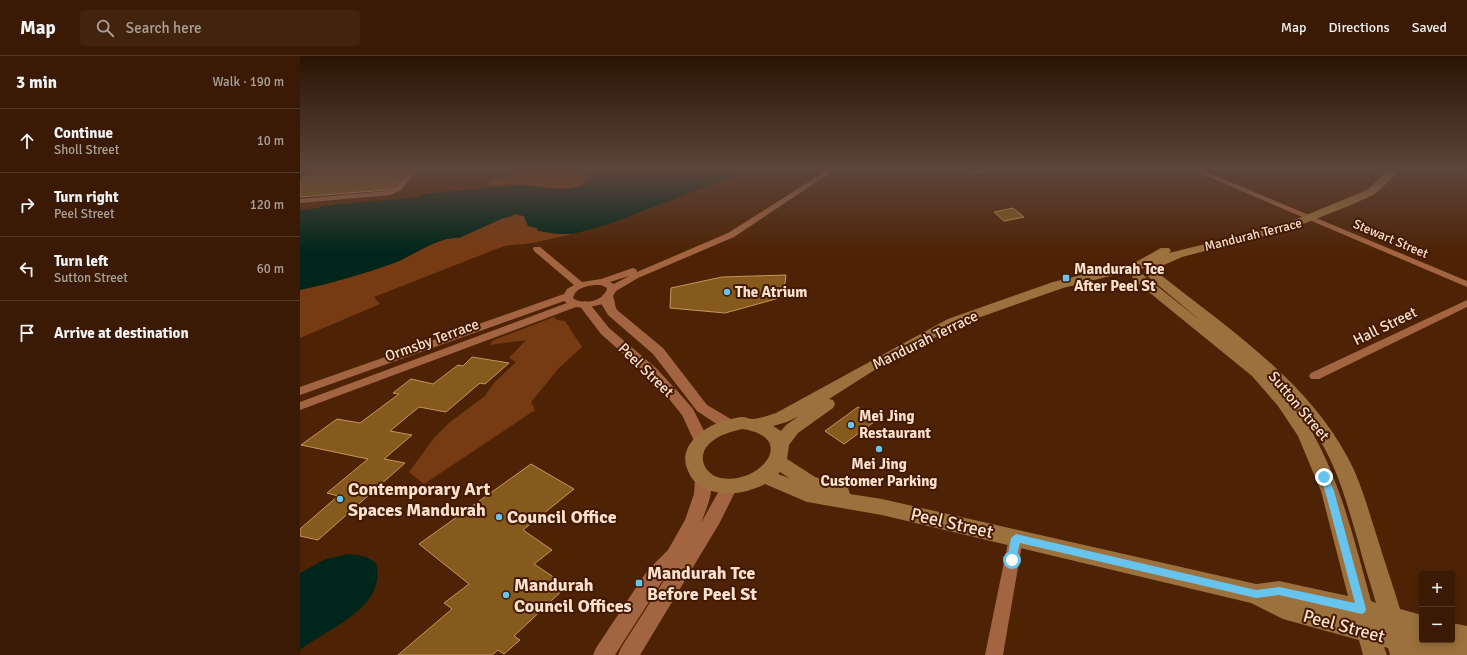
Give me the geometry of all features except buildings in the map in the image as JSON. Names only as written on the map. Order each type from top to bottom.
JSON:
[{"type":"main road","name":"Mandurah Terrace","points":[[778,453],[792,429],[812,413],[892,364],[965,326],[1105,279],[1140,272],[1178,254],[1286,227],[1347,197]]},
{"type":"main road","name":"Mandurah Terrace","points":[[1307,217],[1358,197]]},
{"type":"main road","name":"Mandurah Terrace","points":[[755,424],[781,418],[821,397],[868,368],[953,322],[1058,285],[1140,272]]},
{"type":"main road","name":"Sutton Street","points":[[1140,272],[1257,373],[1284,402],[1306,435],[1330,491],[1375,655]]},
{"type":"main road","name":"Sutton Street","points":[[1140,272],[1264,365],[1282,381],[1324,432],[1340,459],[1354,496],[1400,648]]},
{"type":"main road","points":[[742,423],[755,424],[767,428],[776,435],[778,453],[764,475],[743,485],[720,486],[702,479],[695,468],[693,456],[701,441],[718,428],[729,425],[742,423]]},
{"type":"main road","name":"Peel Street","points":[[778,453],[808,482],[882,507]]},
{"type":"main road","name":"Peel Street","points":[[764,475],[807,495],[882,507],[1256,594],[1283,609],[1368,632],[1400,648],[1458,655]]},
{"type":"main road","points":[[1330,491],[1354,496]]},
{"type":"main road","name":"Peel Street","points":[[1256,594],[1279,591],[1362,609],[1419,625]]},
{"type":"main road","points":[[1455,635],[1467,637]]},
{"type":"street","points":[[300,201],[349,197]]},
{"type":"street","points":[[781,197],[721,235],[602,282],[580,285],[575,288],[576,301],[598,302],[635,276],[731,235],[790,197]]},
{"type":"street","name":"Stewart Street","points":[[1260,197],[1467,284]]},
{"type":"street","points":[[300,205],[310,201]]},
{"type":"street","points":[[537,249],[580,285]]},
{"type":"street","points":[[602,282],[611,286],[610,293]]},
{"type":"street","name":"Peel Street","points":[[610,293],[608,305],[612,312],[658,351],[702,408],[729,425]]},
{"type":"street","name":"Peel Street","points":[[576,301],[605,331],[650,371],[675,398],[688,414],[701,441]]},
{"type":"street","name":"Ormsby Terrace","points":[[300,391],[576,301]]},
{"type":"street","name":"Ormsby Terrace","points":[[300,406],[576,301]]},
{"type":"street","name":"Hall Street","points":[[1316,376],[1467,303]]},
{"type":"street","points":[[603,655],[654,577],[674,555],[693,522],[702,494],[702,479]]},
{"type":"street","points":[[628,655],[713,520],[730,486]]},
{"type":"street","points":[[994,655],[1016,538]]},
{"type":"shaded area","points":[[419,197],[679,197],[609,224],[573,234],[558,234],[538,231],[537,228],[528,226],[524,216],[515,214],[459,238],[451,238],[435,243],[394,263],[347,278],[300,290],[300,210],[319,208],[321,206]]},
{"type":"shaded area","points":[[515,214],[524,216],[528,226],[558,234],[573,234],[532,243],[504,246],[374,297],[380,304],[300,338],[300,290],[347,278],[394,263],[435,243],[451,238],[459,238]]},
{"type":"shaded area","points":[[554,317],[557,320],[565,321],[582,347],[559,368],[531,402],[535,410],[424,484],[409,472],[434,438],[450,422],[485,396],[493,384],[516,362],[509,358],[526,340],[489,345],[494,340]]},
{"type":"shaded area","points":[[348,554],[367,557],[376,563],[377,579],[373,593],[364,605],[352,616],[300,650],[300,573],[326,559]]},
{"type":"place","name":"Mandurah Tce After Peel St","points":[[1066,278]]},
{"type":"place","name":"The Atrium","points":[[727,292]]},
{"type":"place","name":"Mei Jing Restaurant","points":[[851,425]]},
{"type":"place","name":"Mei Jing Customer Parking","points":[[879,449]]},
{"type":"place","name":"Contemporary Art Spaces Mandurah","points":[[340,499]]},
{"type":"place","name":"Council Office","points":[[499,517]]},
{"type":"place","name":"Mandurah Tce Before Peel St","points":[[639,583]]},
{"type":"place","name":"Mandurah Council Offices","points":[[506,595]]},
{"type":"route","points":[[1012,560],[1016,538],[1256,594],[1279,591],[1362,609],[1330,491],[1324,477]]}]
